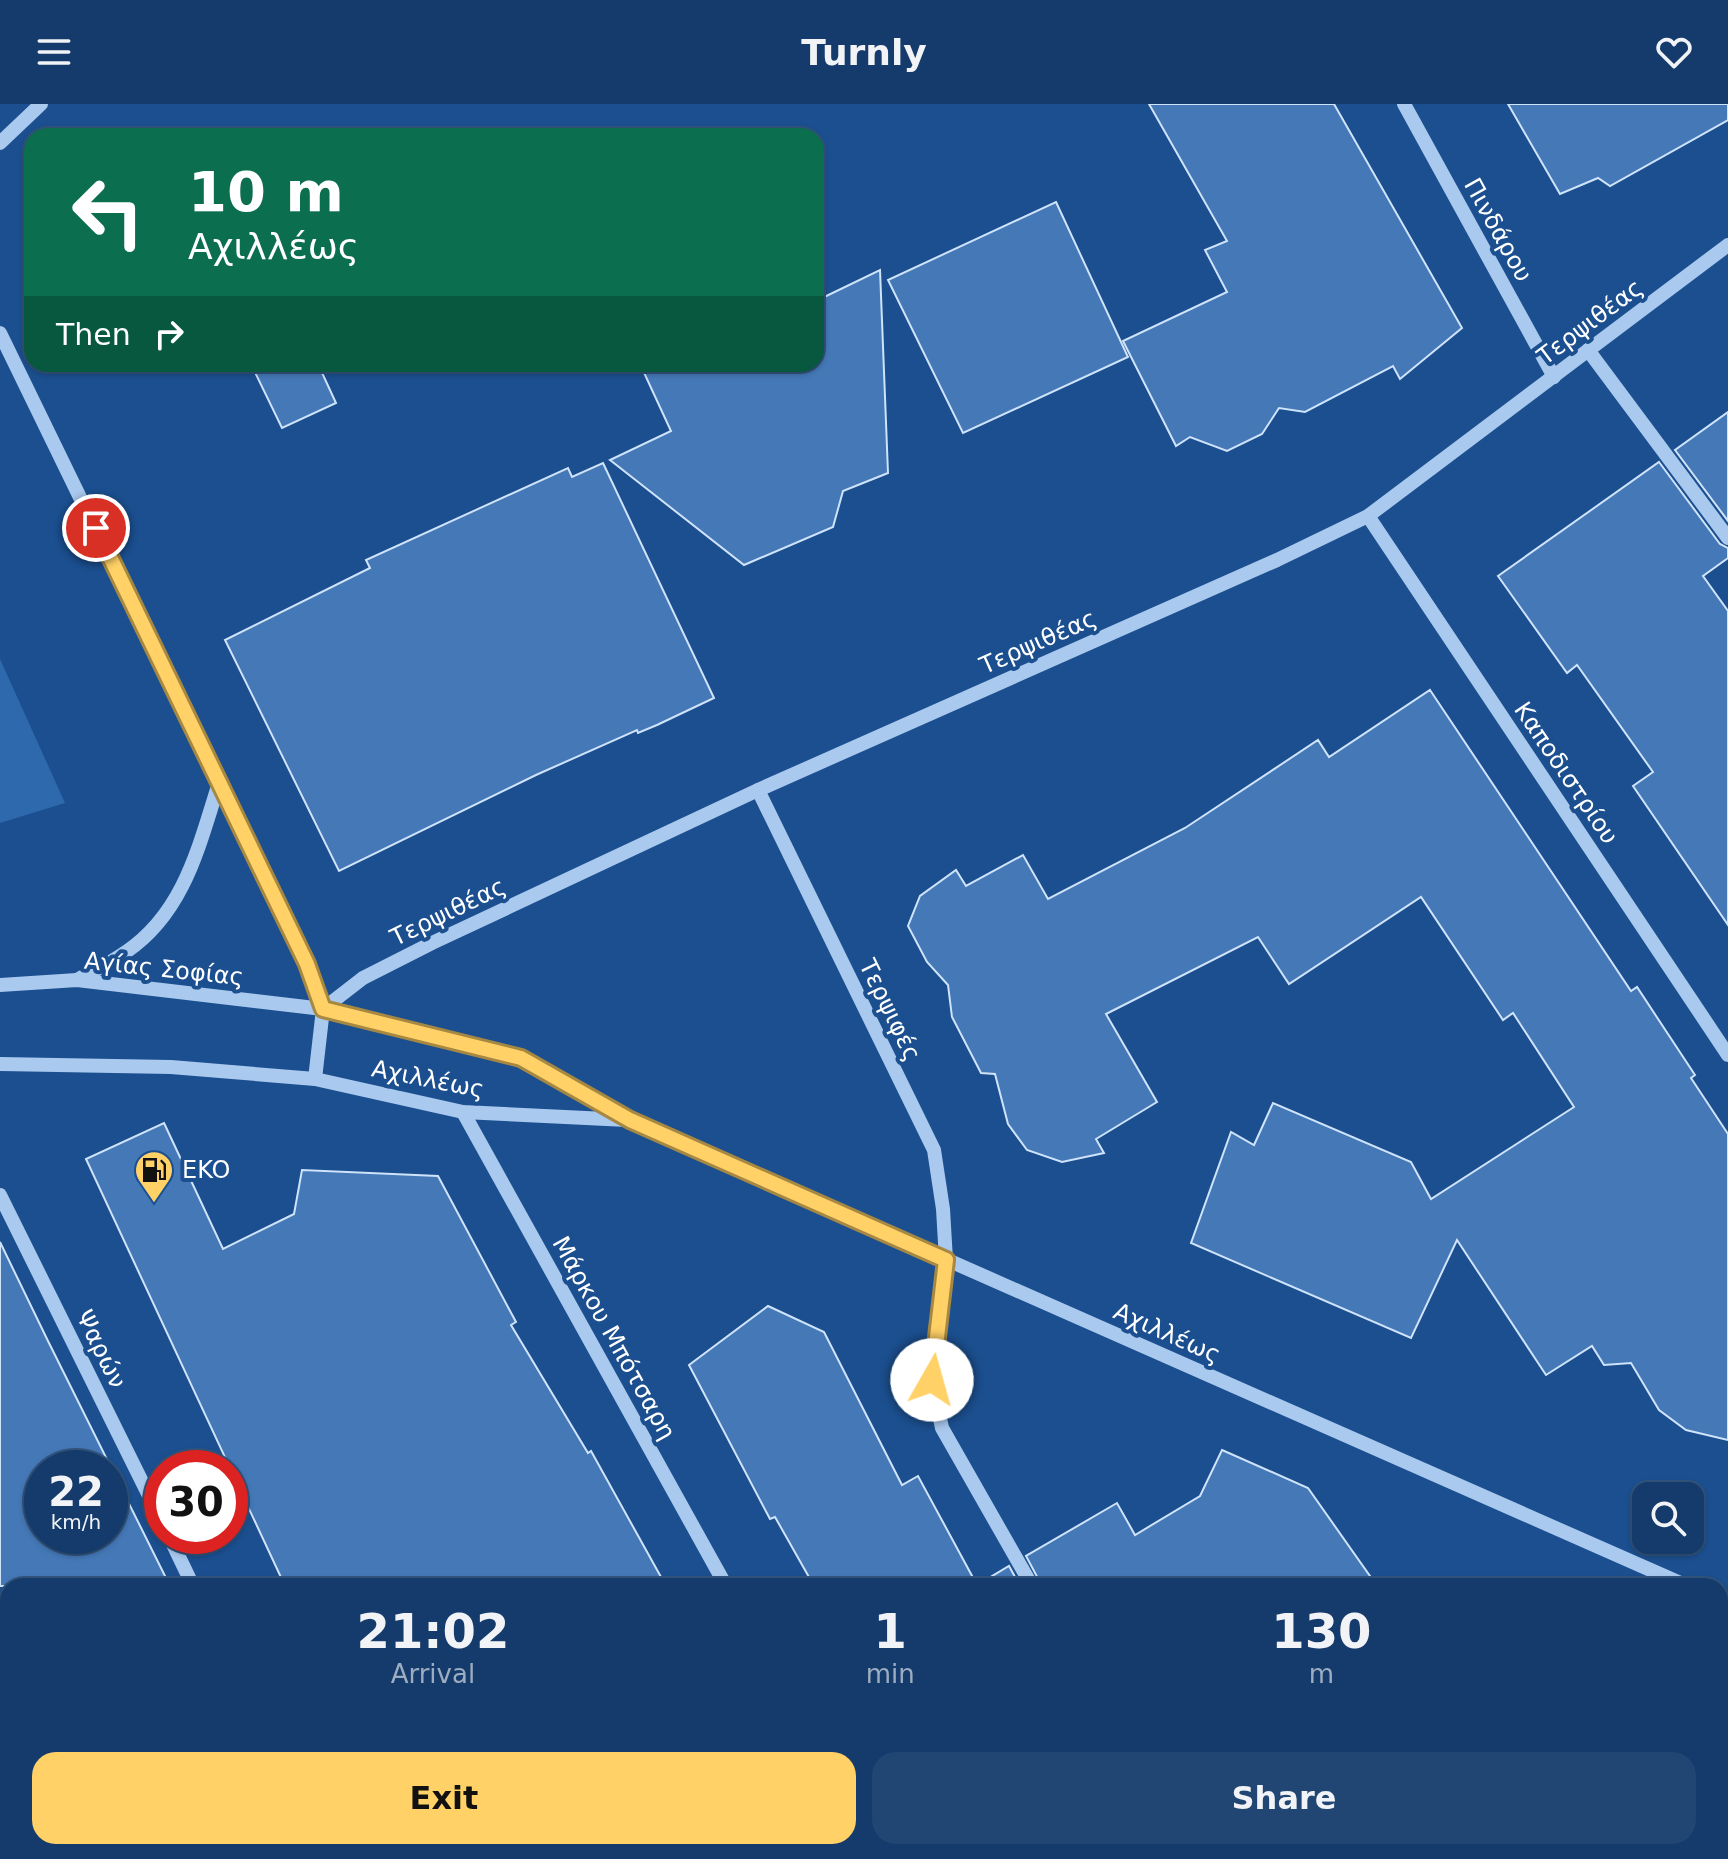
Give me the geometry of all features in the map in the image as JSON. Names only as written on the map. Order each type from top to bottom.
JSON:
[{"type":"street","points":[[0,143],[41,104]]},
{"type":"street","name":"Πινδάρου","points":[[1404,104],[1554,377]]},
{"type":"street","name":"Τερψιθέας","points":[[323,1009],[363,978],[432,943],[758,790],[1277,560],[1368,516],[1728,245]]},
{"type":"street","points":[[0,333],[220,780],[307,964],[323,1009],[315,1079],[171,1067],[0,1064]]},
{"type":"street","points":[[1588,350],[1728,538]]},
{"type":"street","name":"Καποδιστρίου","points":[[1368,516],[1728,1055]]},
{"type":"street","points":[[77,980],[126,952],[168,913],[184,887],[220,780]]},
{"type":"street","name":"Τερψιφές","points":[[758,790],[934,1150],[943,1209],[946,1260],[932,1380],[942,1428],[1027,1578]]},
{"type":"street","name":"Αγίας Σοφίας","points":[[0,985],[77,980],[323,1009]]},
{"type":"street","name":"Αχιλλέως","points":[[323,1009],[521,1058],[630,1120],[1669,1578]]},
{"type":"street","name":"Αχιλλέως","points":[[315,1079],[463,1112],[630,1120]]},
{"type":"street","name":"Μάρκου Μπότσαρη","points":[[463,1112],[722,1578]]},
{"type":"street","name":"Ψαρών","points":[[0,1195],[144,1486]]},
{"type":"street","points":[[178,1554],[189,1578]]},
{"type":"shaded area","points":[[0,659],[65,803],[0,823]]},
{"type":"building","points":[[1149,104],[1334,104],[1462,328],[1400,379],[1393,366],[1305,412],[1279,408],[1262,434],[1227,451],[1190,437],[1176,446],[1123,341],[1227,292],[1205,250],[1227,241]]},
{"type":"building","points":[[1508,104],[1728,104],[1728,120],[1610,186],[1598,178],[1560,194]]},
{"type":"building","points":[[1056,202],[1128,357],[963,433],[888,280]]},
{"type":"building","points":[[880,270],[888,473],[843,491],[833,527],[744,565],[610,460],[671,431],[644,372],[824,372],[824,297]]},
{"type":"building","points":[[255,372],[322,372],[336,403],[282,428]]},
{"type":"building","points":[[1728,412],[1728,521],[1675,450]]},
{"type":"building","points":[[1659,462],[1720,544],[1728,548],[1728,558],[1703,576],[1728,611],[1728,925],[1633,786],[1653,772],[1577,665],[1567,673],[1498,576]]},
{"type":"building","points":[[603,463],[714,698],[536,775],[339,871],[225,640],[370,568],[366,560],[568,468],[572,477]]},
{"type":"building","points":[[1430,690],[1631,991],[1637,987],[1695,1075],[1691,1078],[1728,1134],[1728,1440],[1686,1430],[1659,1410],[1631,1363],[1604,1365],[1592,1346],[1546,1375],[1457,1240],[1411,1338],[1191,1243],[1231,1132],[1254,1145],[1273,1103],[1411,1162],[1431,1199],[1574,1107],[1513,1013],[1503,1020],[1421,897],[1289,984],[1258,937],[1106,1014],[1157,1102],[1096,1139],[1104,1153],[1062,1162],[1027,1150],[1008,1124],[995,1074],[981,1073],[952,1017],[948,985],[927,962],[908,926],[920,896],[956,870],[966,886],[1023,855],[1048,899],[1185,828],[1318,740],[1329,757]]},
{"type":"building","points":[[164,1123],[223,1249],[294,1214],[302,1170],[438,1176],[516,1322],[511,1325],[588,1453],[591,1451],[662,1578],[281,1578],[248,1507],[248,1450],[222,1450],[86,1159]]},
{"type":"building","points":[[0,1242],[102,1450],[24,1450],[24,1554],[128,1554],[128,1502],[144,1534],[144,1554],[154,1554],[166,1578],[0,1578]]},
{"type":"building","points":[[768,1306],[824,1332],[902,1485],[918,1476],[973,1578],[809,1578],[775,1517],[770,1519],[689,1365]]},
{"type":"building","points":[[1222,1450],[1308,1488],[1371,1578],[1038,1578],[1026,1556],[1117,1503],[1135,1535],[1200,1496]]},
{"type":"building","points":[[1009,1566],[1016,1578],[989,1578]]},
{"type":"place","name":"EKO","points":[[154,1204]]},
{"type":"route","points":[[96,528],[307,964],[323,1009],[521,1058],[630,1120],[946,1260],[932,1380]]}]
